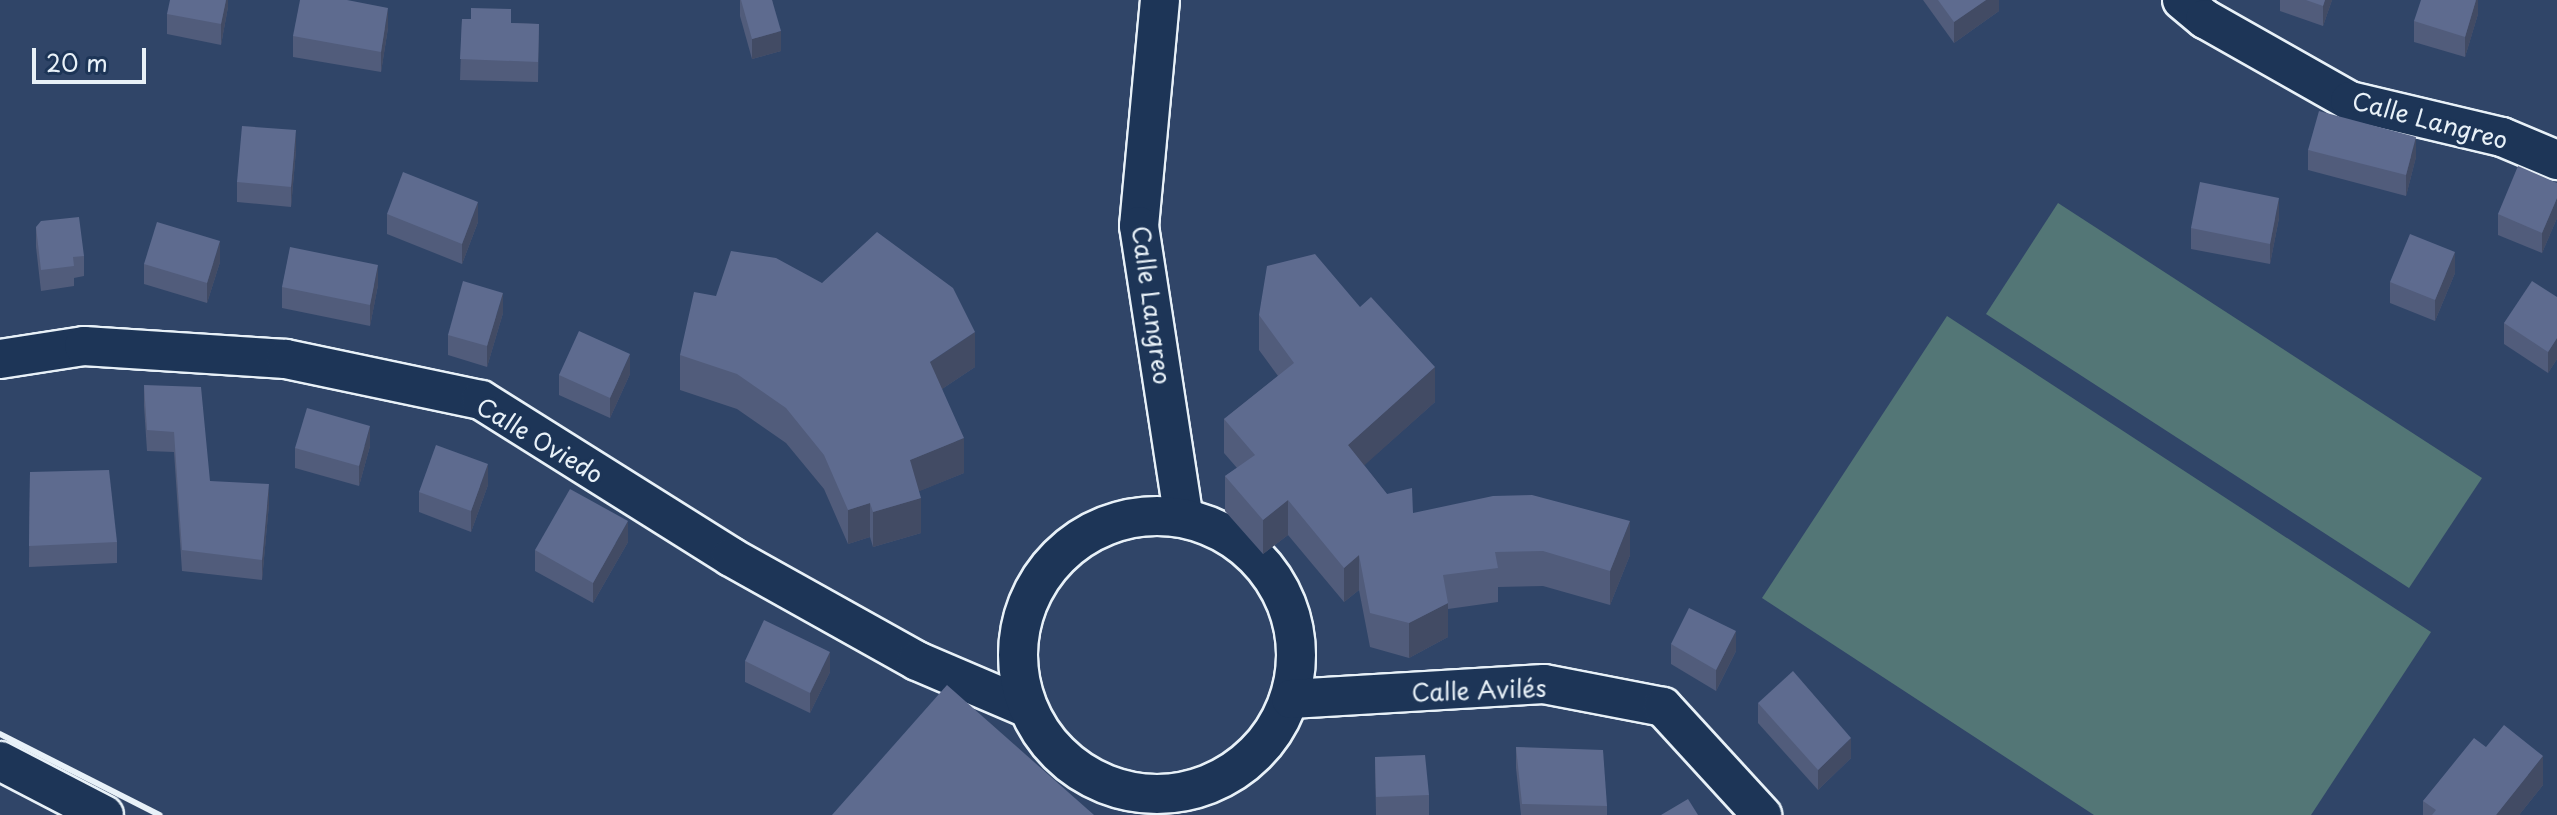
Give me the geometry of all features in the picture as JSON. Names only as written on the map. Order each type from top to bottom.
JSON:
[{"type":"street","name":"Calle Langreo","points":[[1160,0],[1139,226],[1183,513]]},
{"type":"street","name":"Calle Langreo","points":[[2182,0],[2205,19],[2350,101],[2502,137],[2557,160]]},
{"type":"street","name":"Calle Oviedo","points":[[0,359],[84,346],[286,359],[481,400],[731,557],[917,661],[1027,708]]},
{"type":"street","points":[[1183,513],[1224,532],[1262,563],[1288,603],[1298,651],[1291,699],[1268,742],[1238,771],[1200,789],[1159,796],[1117,790],[1080,772],[1049,744],[1027,708],[1017,667],[1020,625],[1035,586],[1061,554],[1095,530],[1135,517],[1183,513]]},
{"type":"street","name":"Calle Avilés","points":[[1291,699],[1544,684],[1663,707],[1762,815]]},
{"type":"street","points":[[0,761],[104,815]]},
{"type":"green space","points":[[2058,203],[2482,478],[2409,588],[1986,314]]},
{"type":"green space","points":[[1947,316],[2431,632],[2311,815],[2094,815],[1762,598]]},
{"type":"building","points":[[170,0],[226,0],[221,24],[167,14]]},
{"type":"building","points":[[300,0],[347,0],[388,8],[381,52],[293,36]]},
{"type":"building","points":[[741,0],[772,0],[781,31],[752,39]]},
{"type":"building","points":[[1938,0],[1986,0],[1954,22]]},
{"type":"building","points":[[2306,0],[2325,0],[2323,6]]},
{"type":"building","points":[[2421,0],[2476,0],[2465,37],[2414,21]]},
{"type":"building","points":[[471,8],[511,9],[511,23],[539,24],[538,62],[460,59],[462,19],[471,19]]},
{"type":"building","points":[[2319,111],[2416,137],[2406,175],[2308,150]]},
{"type":"building","points":[[242,126],[296,130],[291,187],[237,182]]},
{"type":"building","points":[[2518,166],[2557,183],[2557,198],[2542,233],[2498,214]]},
{"type":"building","points":[[403,172],[478,202],[462,244],[387,214]]},
{"type":"building","points":[[2200,182],[2279,198],[2270,244],[2191,228]]},
{"type":"building","points":[[79,217],[84,256],[73,257],[74,266],[41,270],[36,227],[41,221]]},
{"type":"building","points":[[157,222],[220,241],[207,283],[144,264]]},
{"type":"building","points":[[877,232],[953,288],[975,332],[930,362],[964,438],[910,460],[921,498],[873,512],[870,503],[848,510],[824,455],[786,408],[737,374],[680,355],[694,292],[716,296],[731,251],[776,258],[822,283]]},
{"type":"building","points":[[2410,234],[2455,252],[2435,300],[2390,282]]},
{"type":"building","points":[[290,247],[378,265],[370,305],[282,287]]},
{"type":"building","points":[[1315,254],[1360,307],[1371,297],[1435,367],[1348,445],[1387,494],[1412,488],[1413,513],[1493,496],[1532,495],[1630,521],[1610,571],[1543,551],[1495,552],[1498,568],[1443,575],[1448,603],[1409,623],[1370,613],[1359,555],[1344,568],[1288,500],[1263,520],[1225,476],[1255,455],[1224,419],[1294,363],[1259,315],[1267,266]]},
{"type":"building","points":[[463,281],[503,293],[487,346],[448,335]]},
{"type":"building","points":[[2532,281],[2557,297],[2557,338],[2548,352],[2504,323]]},
{"type":"building","points":[[579,331],[630,354],[610,398],[559,375]]},
{"type":"building","points":[[144,385],[201,387],[210,481],[269,484],[262,560],[182,550],[174,432],[147,430]]},
{"type":"building","points":[[307,408],[370,426],[359,466],[295,448]]},
{"type":"building","points":[[436,445],[488,464],[471,511],[419,492]]},
{"type":"building","points":[[109,470],[117,542],[29,546],[30,472]]},
{"type":"building","points":[[570,489],[628,521],[593,583],[535,550]]},
{"type":"building","points":[[1689,608],[1736,631],[1716,670],[1671,644]]},
{"type":"building","points":[[764,620],[830,652],[810,693],[745,661]]},
{"type":"building","points":[[1793,671],[1851,738],[1818,770],[1758,703]]},
{"type":"building","points":[[947,685],[1094,815],[832,815]]},
{"type":"building","points":[[2504,725],[2543,756],[2496,815],[2432,815],[2436,810],[2423,801],[2474,738],[2486,747]]},
{"type":"building","points":[[1516,747],[1603,750],[1607,806],[1522,804]]},
{"type":"building","points":[[1425,755],[1429,795],[1376,797],[1375,757]]},
{"type":"building","points":[[1688,799],[1698,815],[1661,815]]},
{"type":"railway","points":[[0,734],[160,815]]}]
